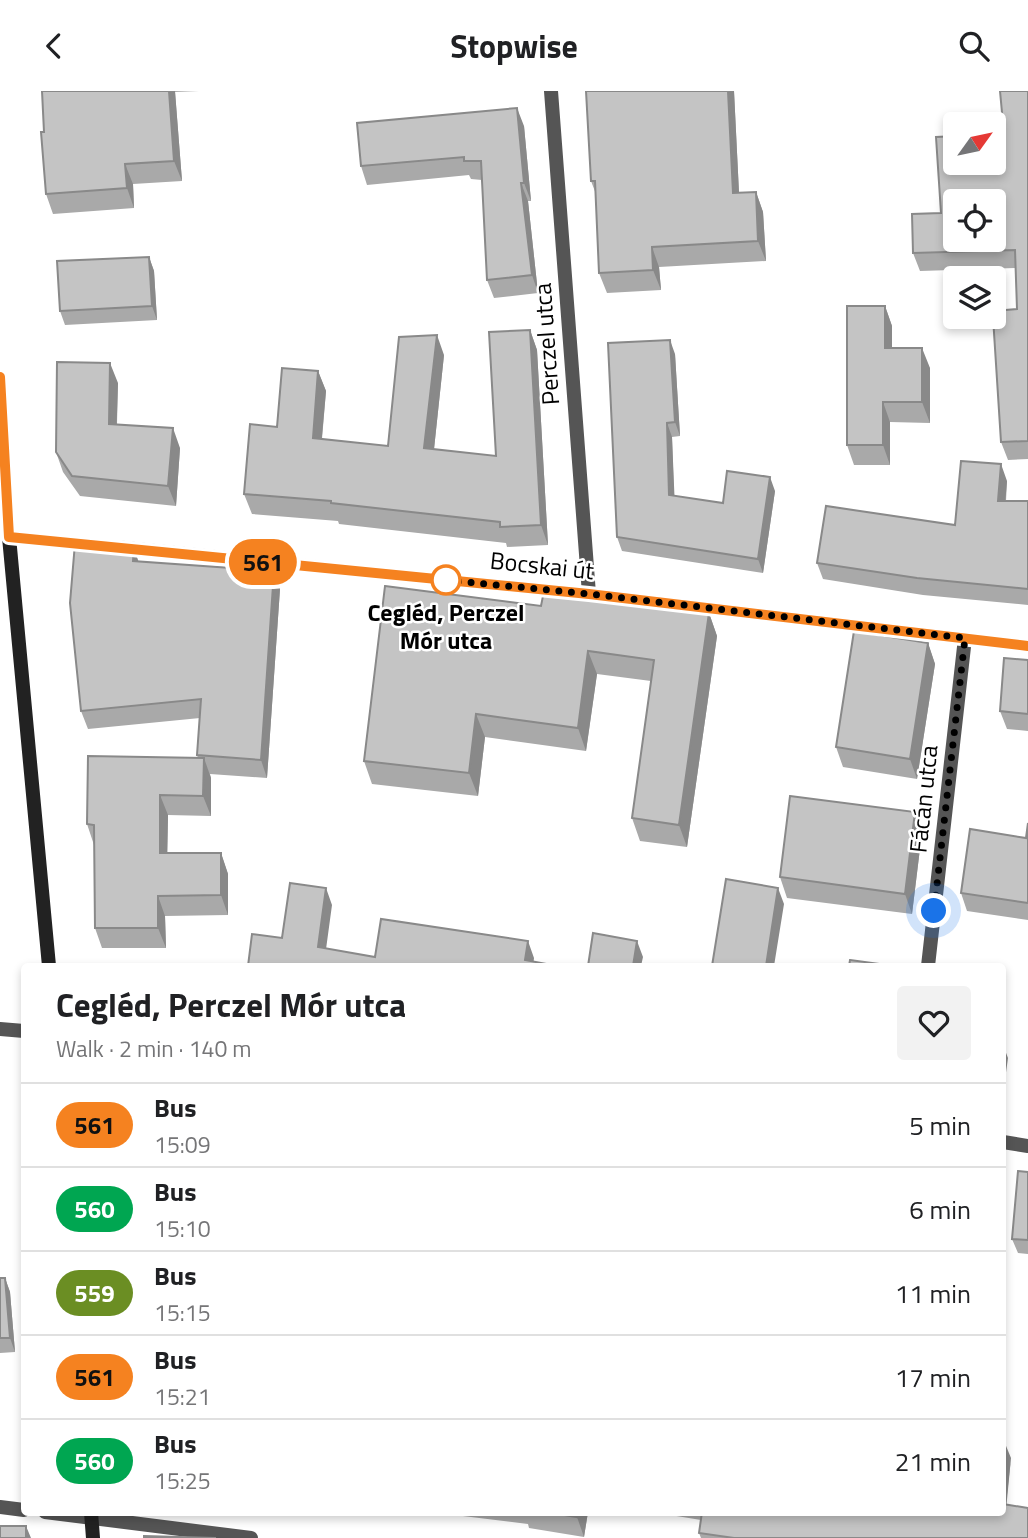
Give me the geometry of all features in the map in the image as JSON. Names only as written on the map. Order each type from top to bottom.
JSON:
[{"type":"street","name":"Perczel utca","points":[[551,91],[589,594]]},
{"type":"street","points":[[0,377],[9,537],[49,963]]},
{"type":"street","name":"Bocskai út","points":[[9,537],[589,594],[1028,646]]},
{"type":"street","name":"Fácán utca","points":[[928,963],[965,638]]},
{"type":"street","points":[[0,1029],[21,1031]]},
{"type":"street","points":[[1006,1142],[1028,1146]]},
{"type":"street","points":[[0,1507],[21,1510]]},
{"type":"street","points":[[91,1516],[93,1538]]},
{"type":"street","points":[[98,1516],[251,1538]]},
{"type":"building","points":[[42,91],[169,91],[174,161],[125,164],[127,188],[46,194],[41,132],[44,132]]},
{"type":"building","points":[[586,91],[728,91],[733,193],[756,192],[758,241],[652,247],[653,270],[599,273],[595,181],[591,181]]},
{"type":"building","points":[[1000,91],[1028,91],[1028,441],[1001,442],[994,329],[1006,329],[1006,310],[1017,309],[1015,250],[1006,250],[1006,189],[943,189],[943,252],[947,252],[913,253],[912,214],[941,213],[936,137],[943,137],[943,175],[1006,175],[1006,112],[1002,112]]},
{"type":"building","points":[[517,108],[524,183],[521,183],[532,275],[487,280],[481,161],[464,161],[464,157],[361,166],[357,123]]},
{"type":"building","points":[[149,257],[152,306],[60,311],[57,261]]},
{"type":"building","points":[[847,306],[885,306],[885,348],[922,348],[922,402],[883,402],[883,445],[847,445]]},
{"type":"building","points":[[530,330],[541,525],[500,527],[500,522],[331,501],[244,494],[250,424],[277,427],[282,368],[318,371],[313,438],[388,446],[399,337],[437,335],[424,448],[496,456],[489,332]]},
{"type":"building","points":[[670,340],[675,422],[667,423],[669,495],[723,503],[727,471],[770,477],[758,559],[617,537],[608,343]]},
{"type":"building","points":[[57,362],[110,363],[109,424],[173,428],[168,486],[72,476],[56,452]]},
{"type":"building","points":[[961,461],[1001,464],[998,501],[1028,501],[1028,589],[917,578],[817,563],[826,506],[955,525]]},
{"type":"building","points":[[75,543],[134,548],[133,561],[274,571],[261,760],[197,755],[201,699],[81,711],[70,603]]},
{"type":"building","points":[[385,586],[541,606],[544,591],[709,613],[679,825],[632,818],[654,660],[588,651],[578,728],[476,714],[469,773],[364,761]]},
{"type":"building","points":[[854,631],[928,643],[910,759],[836,747]]},
{"type":"building","points":[[1004,658],[1028,660],[1028,714],[1000,711]]},
{"type":"building","points":[[88,756],[204,758],[203,796],[160,795],[160,853],[221,853],[221,895],[158,896],[158,928],[95,928],[94,825],[87,824]]},
{"type":"building","points":[[790,796],[915,812],[905,894],[780,877]]},
{"type":"building","points":[[1028,823],[1028,903],[961,893],[970,829],[1026,838]]},
{"type":"building","points":[[726,879],[778,888],[766,963],[712,963]]},
{"type":"building","points":[[290,883],[326,888],[318,947],[375,957],[381,919],[528,941],[525,960],[541,963],[248,963],[252,934],[282,938]]},
{"type":"building","points":[[593,933],[637,941],[633,963],[588,963]]},
{"type":"building","points":[[850,960],[872,963],[850,963]]},
{"type":"building","points":[[1018,1171],[1028,1172],[1028,1240],[1012,1239]]},
{"type":"building","points":[[0,1278],[5,1278],[10,1338],[0,1338]]},
{"type":"building","points":[[1006,1504],[1028,1508],[1028,1538],[734,1538],[699,1533],[701,1516],[1006,1516]]},
{"type":"building","points":[[0,1526],[26,1526],[26,1538],[0,1538]]},
{"type":"building","points":[[144,1536],[216,1538],[144,1538]]},
{"type":"bus line","name":"561","points":[[0,377],[9,537],[589,594],[1028,646]]},
{"type":"place","name":"Cegléd, Perczel Mór utca","points":[[446,580]]},
{"type":"route","points":[[446,580],[965,638],[934,911]]}]
